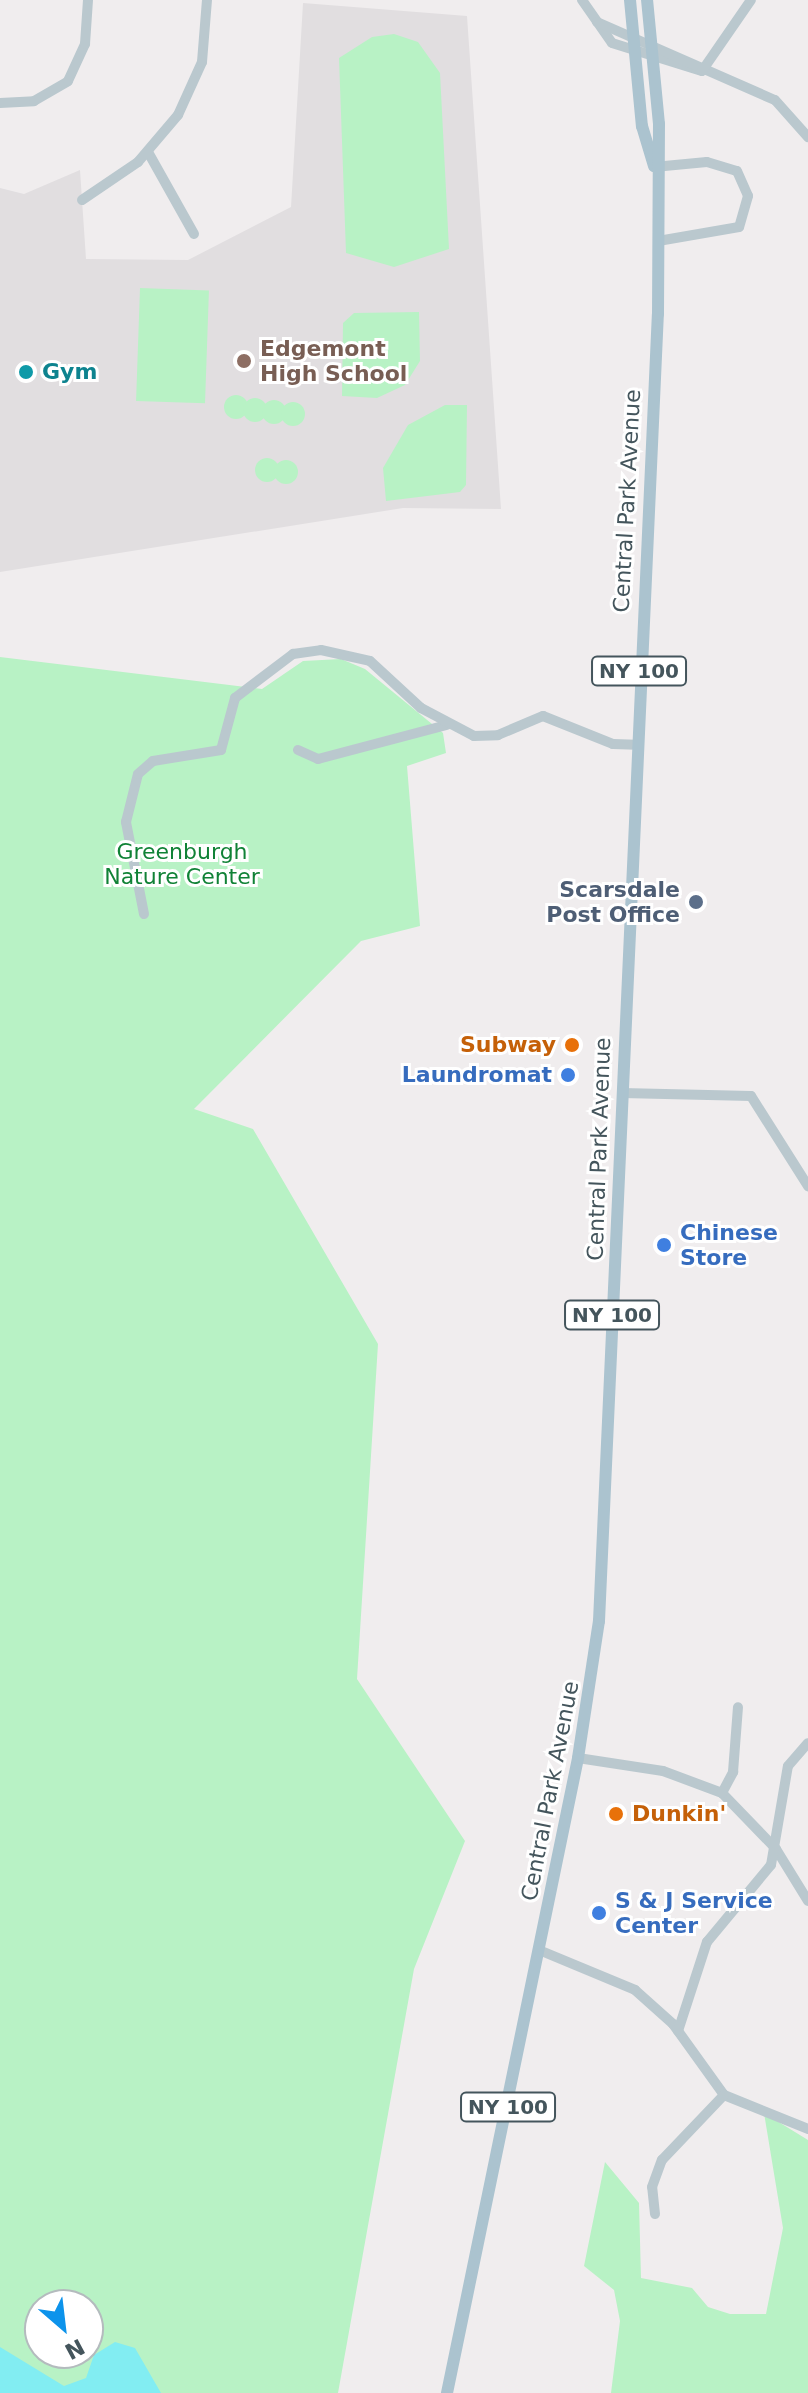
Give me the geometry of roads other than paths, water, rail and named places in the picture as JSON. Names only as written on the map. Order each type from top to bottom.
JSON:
[{"type":"main road","name":"Central Park Avenue","points":[[630,0],[654,167]]},
{"type":"main road","name":"Central Park Avenue","points":[[447,2393],[476,2265],[578,1758],[599,1621],[658,241],[653,61],[647,0]]},
{"type":"street","points":[[0,103],[34,101],[68,81],[85,44],[88,0]]},
{"type":"street","points":[[82,200],[148,152],[198,74],[207,0]]},
{"type":"street","points":[[582,0],[612,43],[653,61],[702,71]]},
{"type":"street","points":[[702,71],[751,0]]},
{"type":"street","points":[[597,22],[702,71],[775,100],[808,137]]},
{"type":"street","points":[[148,152],[194,234]]},
{"type":"street","points":[[654,167],[707,162],[737,171],[748,196],[739,227],[658,241]]},
{"type":"street","points":[[144,914],[126,822],[138,774],[153,761],[221,750],[235,698],[293,654],[321,650],[370,661],[447,725]]},
{"type":"street","points":[[298,750],[318,759],[447,725],[498,735],[543,716],[613,744],[636,745]]},
{"type":"street","points":[[622,1093],[751,1096],[808,1186]]},
{"type":"street","points":[[722,1793],[733,1772],[738,1707]]},
{"type":"street","points":[[678,2031],[707,1942],[767,1870],[776,1849],[788,1766],[808,1743]]},
{"type":"street","points":[[578,1758],[663,1771],[722,1793],[776,1849],[808,1901]]},
{"type":"street","points":[[539,1950],[635,1990],[678,2031],[724,2095],[808,2129]]},
{"type":"street","points":[[655,2214],[652,2187],[662,2160],[724,2095]]},
{"type":"water","points":[[115,2342],[135,2348],[161,2393],[0,2393],[0,2347],[24,2362],[24,2369],[36,2369],[64,2386],[86,2378],[89,2369],[104,2369],[104,2349]]},
{"type":"place","name":"Edgemont High School","points":[[244,361]]},
{"type":"place","name":"Gym","points":[[26,372]]},
{"type":"place","name":"Scarsdale Post Office","points":[[696,902]]},
{"type":"place","name":"Subway","points":[[572,1045]]},
{"type":"place","name":"Laundromat","points":[[568,1075]]},
{"type":"place","name":"Chinese Store","points":[[664,1245]]},
{"type":"place","name":"Dunkin'","points":[[616,1814]]},
{"type":"place","name":"S & J Service Center","points":[[599,1913]]},
{"type":"park label","name":"Greenburgh Nature Center","points":[[182,864]]}]
